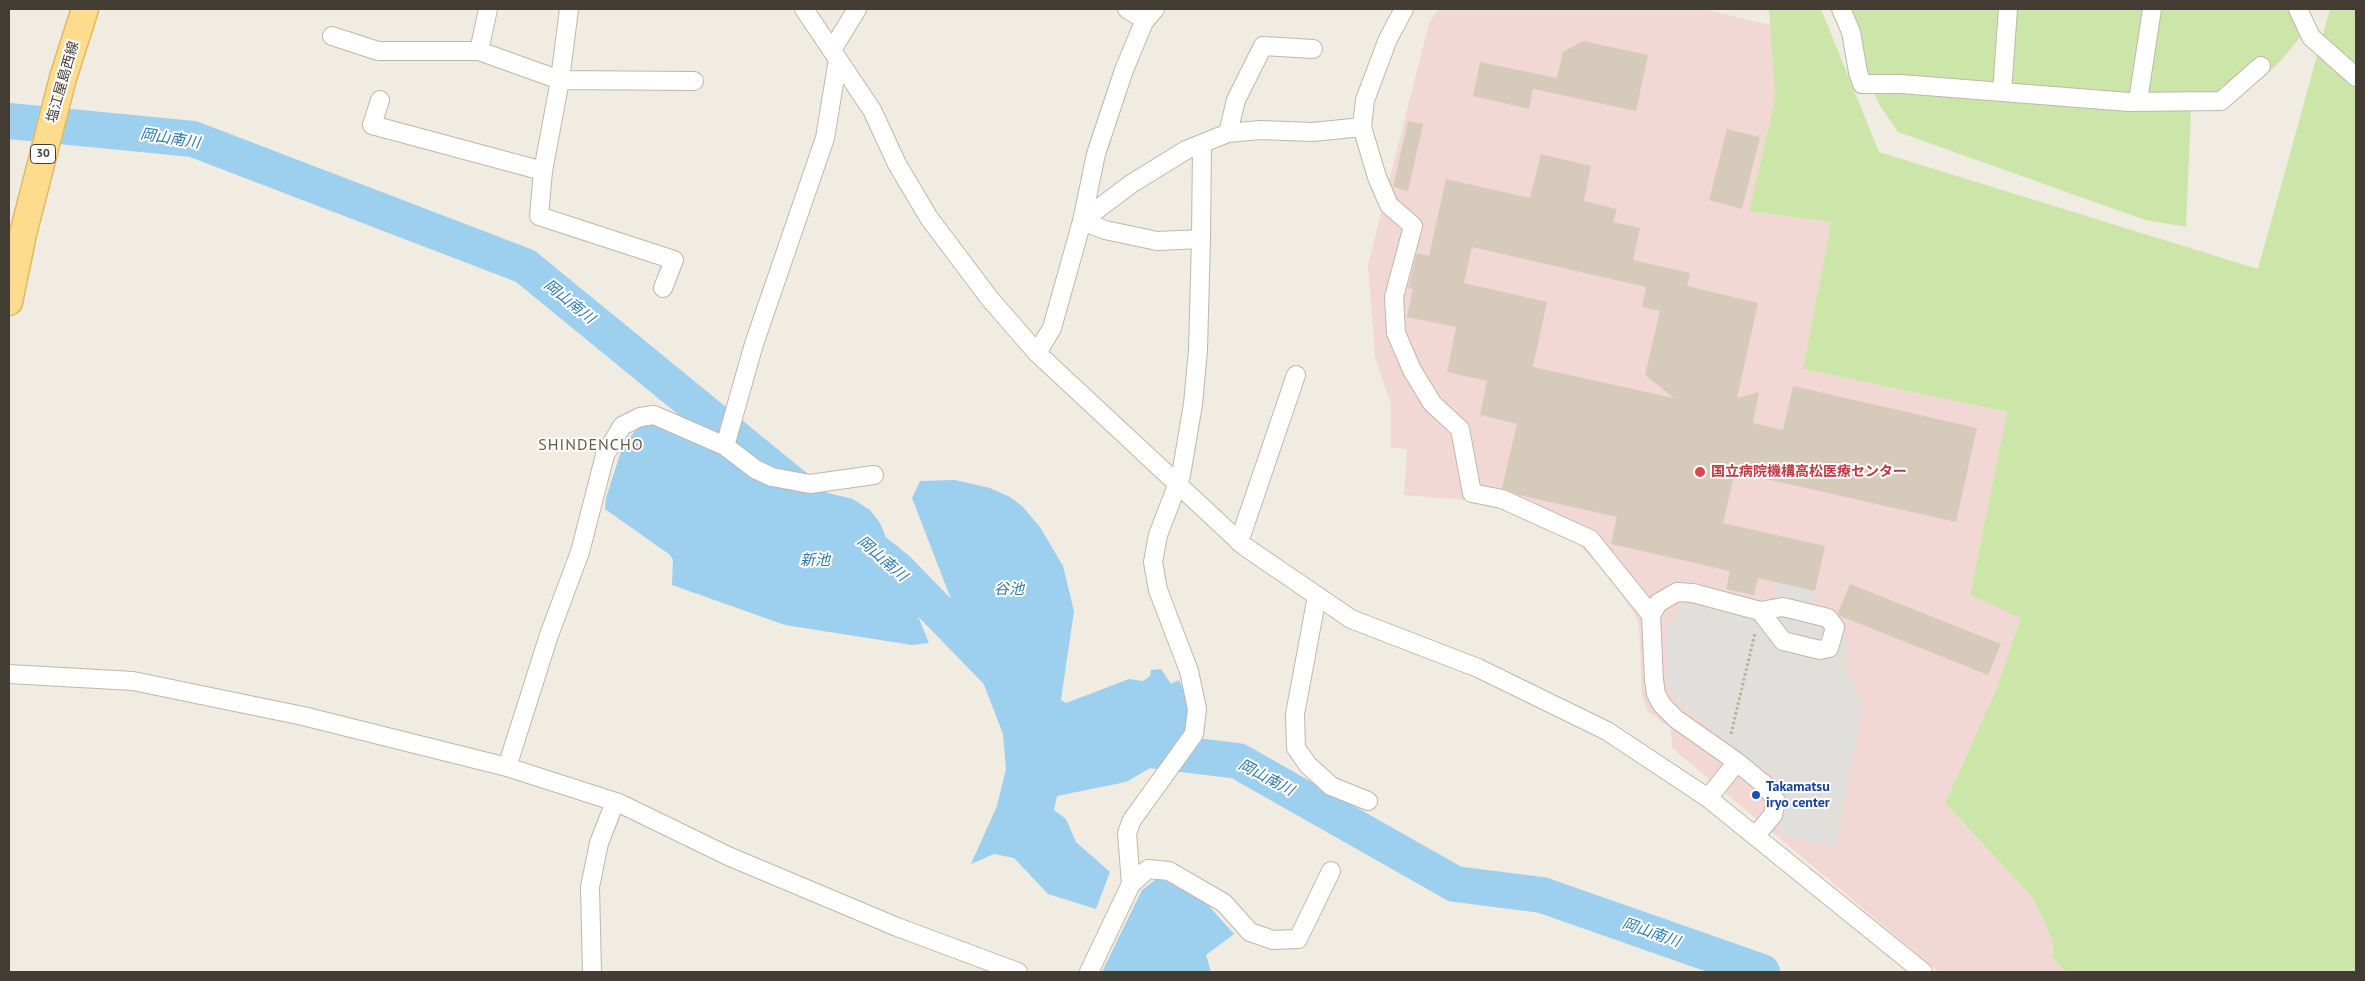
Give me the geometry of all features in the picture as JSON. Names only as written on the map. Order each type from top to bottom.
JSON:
[{"type":"main road","name":"塩江屋島西線","points":[[9,302],[16,235],[84,9]]},
{"type":"street","points":[[479,52],[488,9]]},
{"type":"street","points":[[569,9],[560,80],[543,172],[539,216],[674,260],[663,288]]},
{"type":"street","points":[[804,9],[872,110],[897,164],[929,218],[990,300],[1037,353],[1239,542],[1351,619],[1478,668],[1607,732],[1708,798],[1923,972]]},
{"type":"street","points":[[725,446],[754,344],[825,138],[835,55],[857,9]]},
{"type":"street","points":[[1037,353],[1052,328],[1082,221],[1096,154],[1124,70],[1150,15],[1127,9]]},
{"type":"street","points":[[1404,9],[1388,39],[1364,100],[1362,127],[1377,177],[1390,205],[1413,226],[1394,297],[1396,332],[1412,370],[1432,403],[1460,429],[1472,493],[1502,499],[1590,539],[1651,615]]},
{"type":"street","points":[[1841,9],[1851,32],[1862,84],[1901,84],[2138,101],[2221,101],[2261,66]]},
{"type":"street","points":[[2002,92],[2008,9]]},
{"type":"street","points":[[2138,101],[2152,9]]},
{"type":"street","points":[[2298,9],[2311,38],[2356,77]]},
{"type":"street","points":[[332,36],[378,51],[479,52],[560,80],[694,81]]},
{"type":"street","points":[[1228,133],[1236,100],[1264,46],[1313,49]]},
{"type":"street","points":[[380,100],[372,126],[543,172]]},
{"type":"street","points":[[1082,221],[1131,184],[1186,150],[1228,133],[1260,130],[1313,132],[1362,127]]},
{"type":"street","points":[[1131,884],[1127,832],[1132,820],[1194,734],[1197,709],[1189,671],[1158,590],[1153,562],[1158,534],[1181,475],[1193,404],[1198,350],[1202,145]]},
{"type":"street","points":[[1082,221],[1105,230],[1157,241],[1201,239]]},
{"type":"street","points":[[1239,542],[1296,375]]},
{"type":"street","points":[[508,767],[549,635],[580,552],[605,455],[622,426],[640,417],[654,416],[725,446],[755,469],[772,477],[810,484],[874,475]]},
{"type":"street","points":[[1756,835],[1773,815],[1776,802],[1766,786],[1732,758],[1676,719],[1662,705],[1656,694],[1651,615],[1658,603],[1677,592],[1693,593],[1760,611]]},
{"type":"street","points":[[1317,596],[1294,714],[1296,748],[1308,765],[1331,786],[1368,801]]},
{"type":"street","points":[[9,674],[133,681],[303,716],[508,767],[615,802],[728,856],[897,927],[1018,972]]},
{"type":"street","points":[[1708,798],[1732,758]]},
{"type":"street","points":[[592,972],[590,886],[599,843],[615,802]]},
{"type":"street","points":[[1089,972],[1131,884],[1148,869],[1169,871],[1224,903],[1250,932],[1272,940],[1298,939],[1331,871]]},
{"type":"path","points":[[1732,758],[1760,611]]},
{"type":"shaded area","name":"国立病院機構高松医療センター","points":[[1439,9],[1703,9],[1770,25],[1775,99],[1749,211],[1831,222],[1803,369],[2007,412],[1970,595],[2020,617],[1997,687],[1945,803],[2033,898],[2053,942],[2052,958],[2066,972],[1941,972],[1935,969],[1672,748],[1671,728],[1648,712],[1642,695],[1639,626],[1635,615],[1612,580],[1574,539],[1488,502],[1404,495],[1407,449],[1391,448],[1391,404],[1375,357],[1368,265],[1429,23]]},
{"type":"shaded area","points":[[1779,582],[1815,591],[1813,604],[1832,610],[1850,654],[1842,661],[1863,703],[1836,847],[1778,834],[1785,796],[1776,780],[1676,700],[1668,685],[1667,625],[1685,602],[1765,622]]},
{"type":"green space","points":[[1769,9],[1821,9],[1879,152],[2258,269],[2330,9],[2356,9],[2356,970],[2354,972],[2066,972],[2052,958],[2053,942],[2033,898],[1945,803],[1997,687],[2020,618],[1970,595],[2007,412],[1803,369],[1831,222],[1749,211],[1775,99]]},
{"type":"green space","points":[[1847,9],[2288,9],[2309,27],[2277,65],[2232,102],[2191,111],[2186,227],[2145,220],[1898,132],[1880,106],[1865,73]]},
{"type":"water","name":"新池","points":[[652,421],[722,454],[766,485],[786,491],[828,493],[853,499],[870,510],[880,523],[929,643],[912,645],[785,625],[672,585],[673,560],[670,555],[605,509],[606,498],[622,448],[641,423]]},
{"type":"water","name":"谷池","points":[[955,480],[990,488],[1010,497],[1022,506],[1040,527],[1063,566],[1074,611],[1061,700],[1066,703],[1129,679],[1143,681],[1150,676],[1151,670],[1161,669],[1171,684],[1179,680],[1191,707],[1188,733],[1164,760],[1126,782],[1057,796],[1054,810],[1066,819],[1076,842],[1110,872],[1096,909],[1048,894],[1014,858],[994,854],[971,864],[997,806],[1006,769],[1003,734],[912,498],[920,481]]},
{"type":"water","points":[[1159,877],[1207,904],[1234,934],[1206,955],[1211,972],[1102,972],[1142,890]]},
{"type":"building","points":[[1583,41],[1648,55],[1636,111],[1533,89],[1529,109],[1473,96],[1480,62],[1557,78],[1563,52]]},
{"type":"building","points":[[1408,121],[1423,124],[1408,191],[1393,187]]},
{"type":"building","points":[[1727,129],[1760,137],[1742,209],[1709,200]]},
{"type":"building","points":[[1541,154],[1591,166],[1584,201],[1617,209],[1613,222],[1640,228],[1633,260],[1690,273],[1687,286],[1758,303],[1737,398],[1759,392],[1753,423],[1783,430],[1793,386],[1977,428],[1956,522],[1735,472],[1723,523],[1825,546],[1815,591],[1758,578],[1754,595],[1726,589],[1730,571],[1611,544],[1617,517],[1519,495],[1502,488],[1517,424],[1480,415],[1487,381],[1447,372],[1456,327],[1407,317],[1413,289],[1408,288],[1417,253],[1429,256],[1446,179],[1530,198]],"holes":[[[1472,247],[1646,287],[1642,307],[1660,311],[1645,375],[1674,398],[1533,367],[1547,302],[1464,283]]]},
{"type":"building","points":[[1850,584],[2001,644],[1988,675],[1840,616],[1838,613]]},
{"type":"waterway","name":"岡山南川","points":[[9,121],[193,139],[525,266],[810,499]]},
{"type":"waterway","name":"岡山南川","points":[[863,542],[897,569],[1002,677]]},
{"type":"waterway","name":"岡山南川","points":[[1141,749],[1238,761],[1455,884],[1542,895],[1762,972]]},
{"type":"place","name":"国立病院機構高松医療センター","points":[[1700,472]]},
{"type":"place","name":"Takamatsu iryo center","points":[[1756,795]]},
{"type":"district","name":"SHINDENCHO","points":[[591,445]]}]
